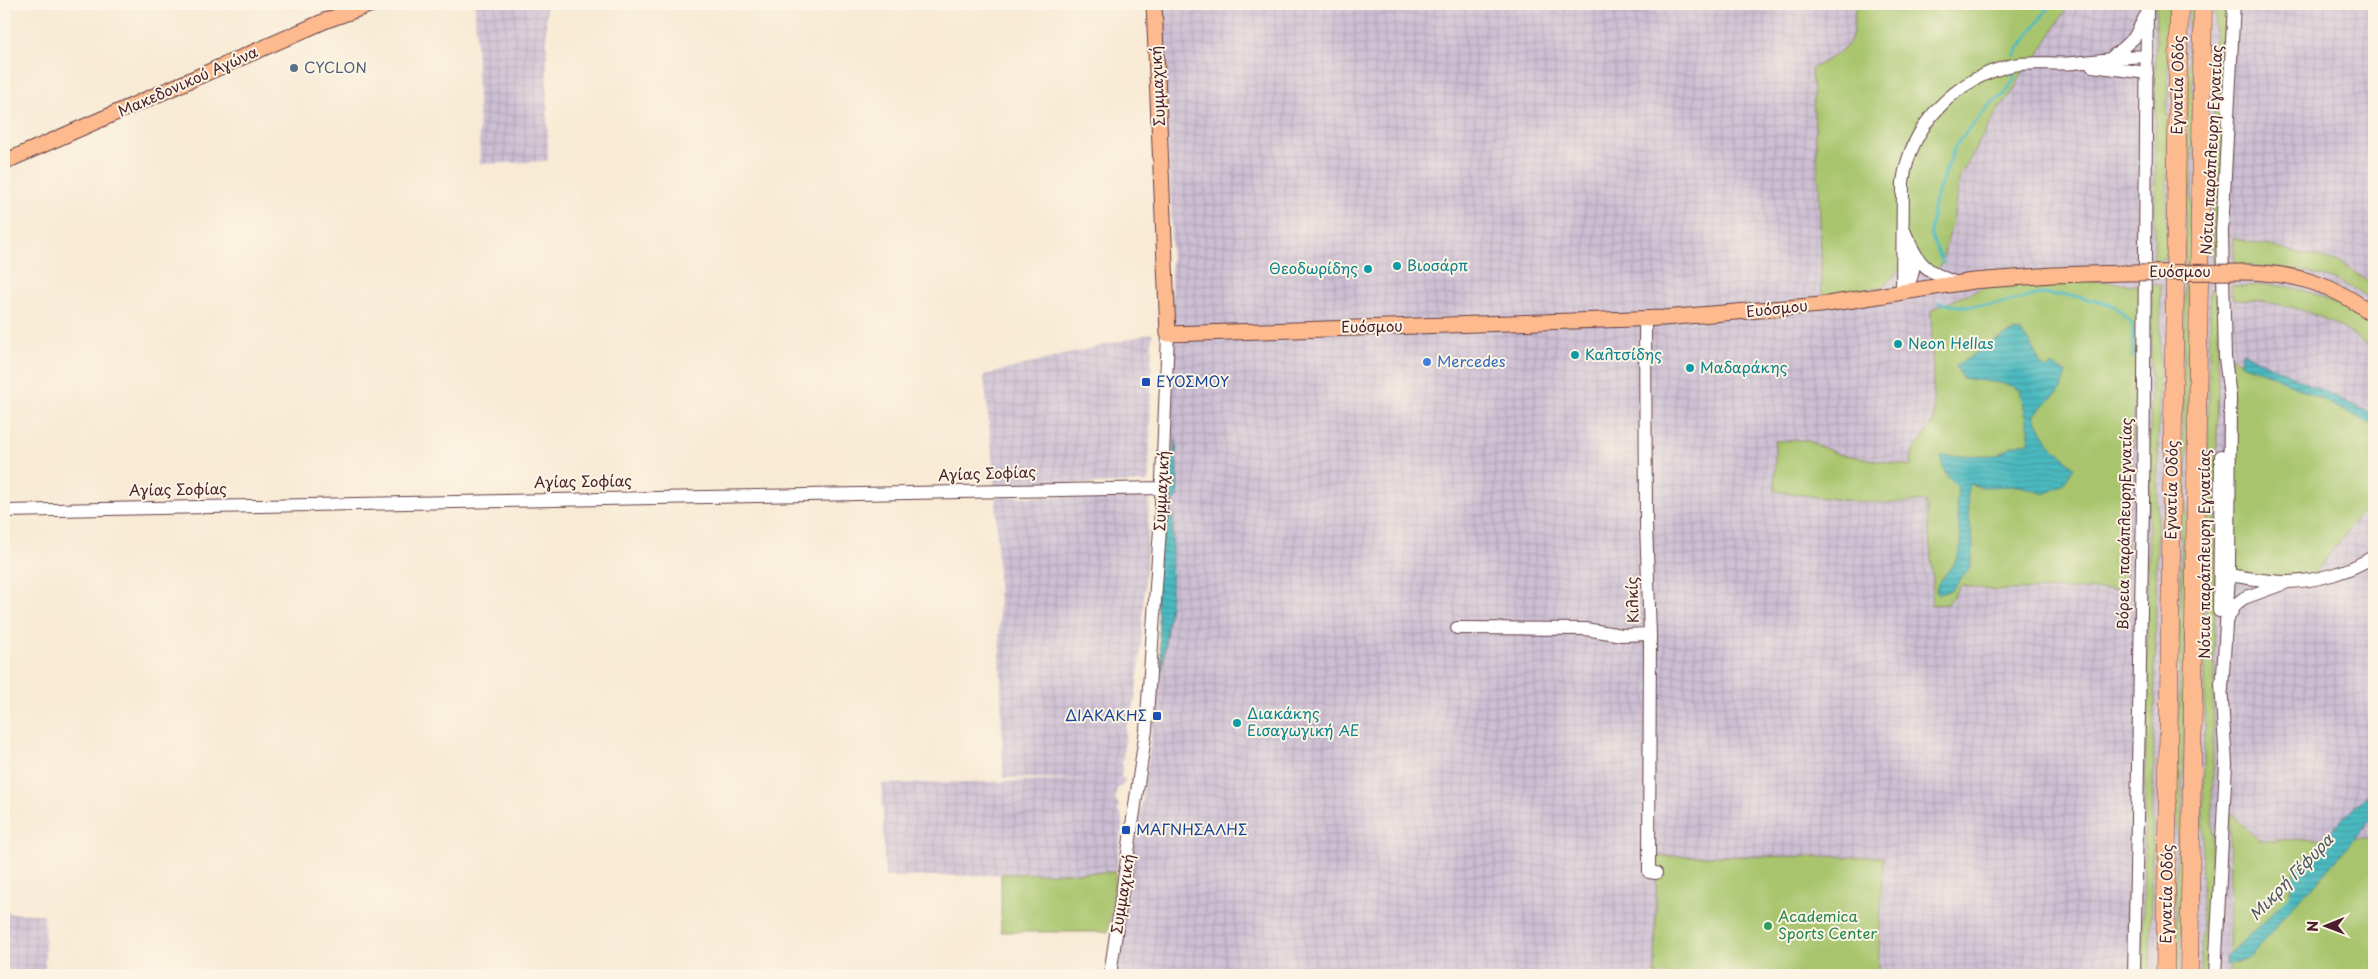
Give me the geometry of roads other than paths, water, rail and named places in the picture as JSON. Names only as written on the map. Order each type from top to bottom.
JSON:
[{"type":"highway","name":"Εγνατία Οδός","points":[[2165,975],[2180,4]]},
{"type":"highway","name":"Εγνατία Οδός","points":[[2189,975],[2203,4]]},
{"type":"main road","name":"Μακεδονικού Αγώνα","points":[[4,162],[327,20],[372,4]]},
{"type":"main road","name":"Συμμαχική","points":[[1154,4],[1168,334]]},
{"type":"main road","name":"Ευόσμου","points":[[1168,334],[1645,319],[1732,314],[1821,305],[1957,284],[2052,275],[2125,272],[2245,272],[2276,274],[2320,283],[2358,303],[2374,314]]},
{"type":"street","name":"Νότια παράπλευρη Εγνατίας","points":[[2215,975],[2226,764],[2222,690],[2230,397],[2225,358],[2222,232],[2234,4]]},
{"type":"street","name":"Βόρεια παράπλευρηΕγνατίας","points":[[2134,975],[2143,506],[2147,8]]},
{"type":"street","points":[[2111,58],[2134,38],[2147,8]]},
{"type":"street","points":[[1902,293],[1902,182],[1910,151],[1924,126],[1942,104],[1962,87],[1997,70],[2015,65],[2073,63],[2146,56]]},
{"type":"street","points":[[2073,63],[2146,73]]},
{"type":"street","points":[[1902,226],[1912,252],[1914,272],[1911,281],[1902,293]]},
{"type":"street","points":[[1912,252],[1930,273],[1957,284]]},
{"type":"street","name":"Κιλκίς","points":[[1645,319],[1646,526],[1650,634],[1649,872],[1656,873]]},
{"type":"street","name":"Συμμαχική","points":[[1110,975],[1146,730],[1162,488],[1168,334]]},
{"type":"street","name":"Αγίας Σοφίας","points":[[4,510],[1162,488]]},
{"type":"street","points":[[2225,579],[2288,582],[2331,575],[2374,556]]},
{"type":"street","name":"Νότια παράπλευρη Εγνατίας","points":[[2222,690],[2226,622],[2225,579]]},
{"type":"street","points":[[2225,579],[2240,590],[2270,590]]},
{"type":"street","points":[[2226,622],[2236,604],[2244,598],[2288,582]]},
{"type":"street","points":[[1457,628],[1584,629],[1622,635],[1650,634]]},
{"type":"water","points":[[2015,331],[2021,332],[2034,349],[2040,364],[2046,369],[2051,365],[2067,373],[2061,390],[2044,404],[2034,416],[2048,442],[2074,467],[2063,484],[2045,494],[2020,486],[1981,487],[1970,484],[1968,505],[1973,548],[1972,558],[1968,569],[1955,586],[1946,592],[1938,594],[1936,591],[1938,584],[1957,559],[1961,546],[1956,504],[1958,487],[1946,473],[1941,456],[1998,455],[2012,446],[2029,442],[2029,429],[2020,390],[2006,384],[1962,378],[1956,366],[1996,340]]},
{"type":"water","points":[[2242,352],[2374,415],[2374,425],[2267,373],[2241,364]]},
{"type":"water","points":[[1176,439],[1178,497],[1169,507],[1173,517],[1171,596],[1162,670],[1155,584],[1163,508]]},
{"type":"water","points":[[2374,786],[2374,815],[2311,889],[2302,895],[2251,957],[2226,966],[2225,958],[2289,897],[2295,870]]},
{"type":"waterway","points":[[2014,55],[2051,4]]},
{"type":"waterway","points":[[1943,263],[1930,234],[1934,203],[1955,146],[1991,103],[2004,95],[2014,79],[2014,71]]},
{"type":"waterway","points":[[1939,303],[1958,306],[1994,305],[2041,294],[2075,296],[2115,306],[2132,323],[2133,357]]},
{"type":"waterway","name":"Μικρή Γέφυρα","points":[[2281,905],[2292,893]]},
{"type":"place","name":"CYCLON","points":[[294,68]]},
{"type":"place","name":"Βιοσάρπ","points":[[1397,266]]},
{"type":"place","name":"Θεοδωρίδης","points":[[1368,269]]},
{"type":"place","name":"Neon Hellas","points":[[1898,344]]},
{"type":"place","name":"Καλτσίδης","points":[[1575,355]]},
{"type":"place","name":"Mercedes","points":[[1427,362]]},
{"type":"place","name":"Μαδαράκης","points":[[1690,368]]},
{"type":"place","name":"ΕΥΟΣΜΟΥ","points":[[1146,382]]},
{"type":"place","name":"ΔΙΑΚΑΚΗΣ","points":[[1157,716]]},
{"type":"place","name":"Διακάκης Εισαγωγική ΑΕ","points":[[1237,723]]},
{"type":"place","name":"ΜΑΓΝΗΣΑΛΗΣ","points":[[1126,830]]},
{"type":"place","name":"Academica Sports Center","points":[[1768,926]]}]
